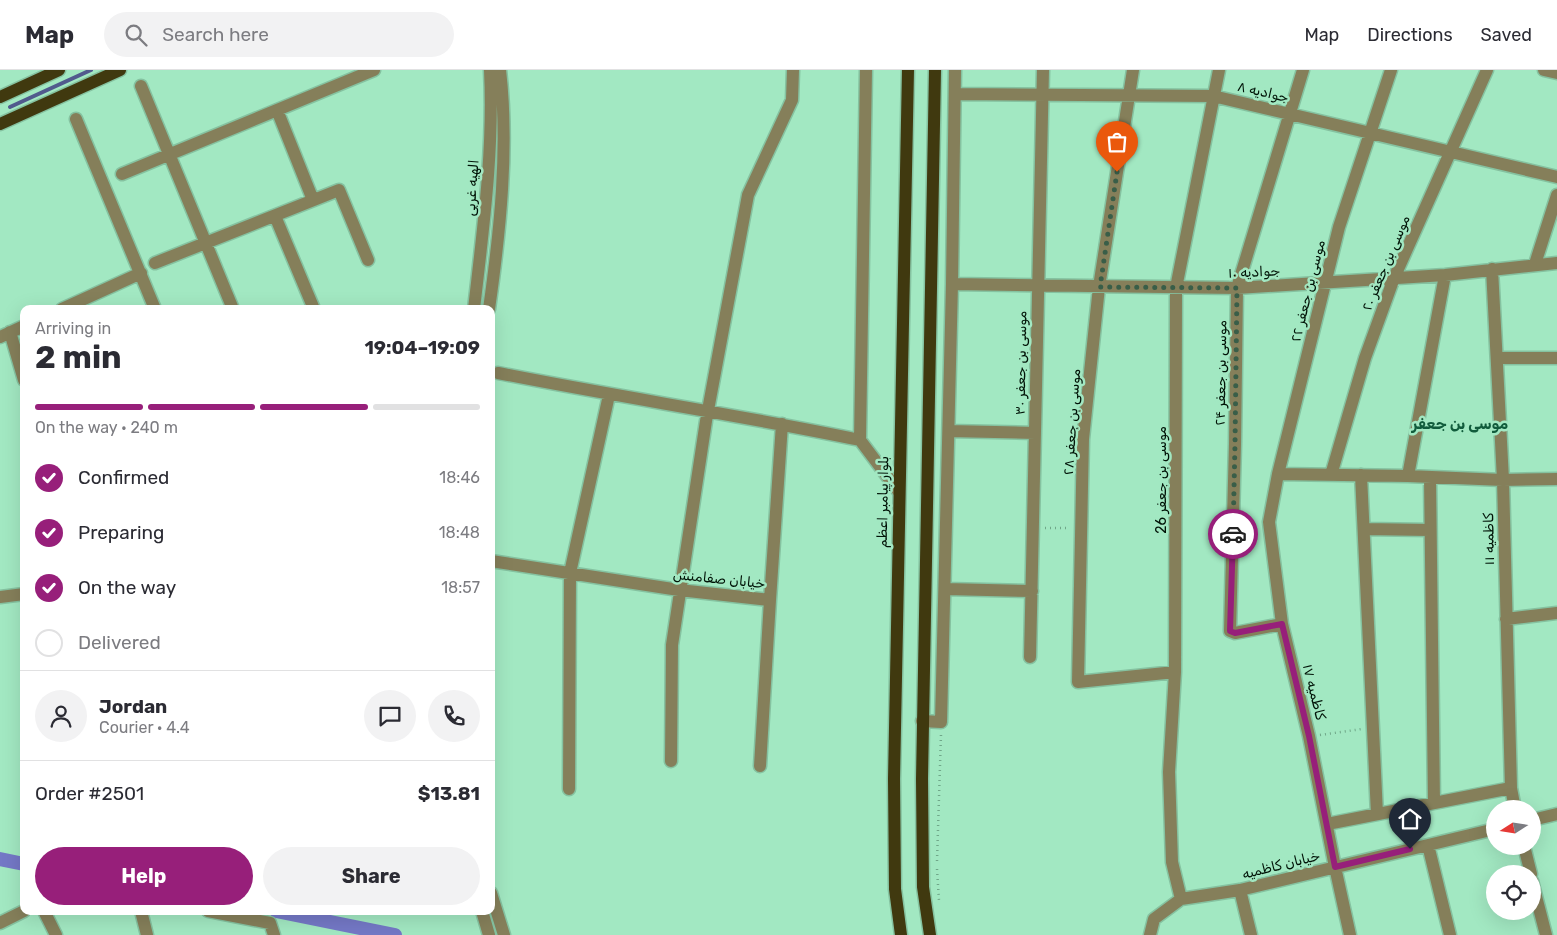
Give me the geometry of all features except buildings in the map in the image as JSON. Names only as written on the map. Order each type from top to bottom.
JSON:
[{"type":"main road","points":[[0,97],[59,70]]},
{"type":"main road","points":[[0,124],[120,70]]},
{"type":"main road","name":"بلوار پیامبر اعظم","points":[[901,935],[895,890],[894,779],[908,70]]},
{"type":"main road","points":[[930,935],[923,887],[922,721],[935,70]]},
{"type":"street","points":[[122,174],[374,70]]},
{"type":"street","name":"الهیه غربی","points":[[474,305],[488,184],[490,70]]},
{"type":"street","name":"الهیه غربی","points":[[490,305],[504,162],[503,90],[500,70]]},
{"type":"street","points":[[671,761],[672,645],[708,412],[748,196],[792,100],[793,70]]},
{"type":"street","points":[[866,70],[860,440],[899,492]]},
{"type":"street","points":[[922,721],[941,722],[946,589],[955,70]]},
{"type":"street","name":"موسی بن جعفر ۳۰","points":[[1030,657],[1043,70]]},
{"type":"street","name":"موسی بن جعفر ۲۸","points":[[1133,70],[1100,287],[1084,439],[1078,682],[1175,672]]},
{"type":"street","name":"موسی بن جعفر 26","points":[[1181,899],[1172,862],[1169,772],[1175,672],[1176,288],[1219,70]]},
{"type":"street","name":"موسی بن جعفر ۲۴","points":[[1282,624],[1235,633],[1230,631],[1237,288],[1302,70]]},
{"type":"street","name":"موسی بن جعفر ۲۲","points":[[1269,522],[1278,474],[1339,227],[1391,70]]},
{"type":"street","name":"موسی بن جعفر ۲۰","points":[[1331,475],[1365,358],[1394,278],[1487,70]]},
{"type":"street","points":[[1544,70],[1557,73]]},
{"type":"street","points":[[141,86],[231,305]]},
{"type":"street","name":"جوادیه ۸","points":[[955,94],[1213,96],[1557,176]]},
{"type":"street","points":[[277,110],[313,200]]},
{"type":"street","points":[[76,119],[153,305]]},
{"type":"street","points":[[155,263],[339,190],[368,260]]},
{"type":"street","points":[[1535,264],[1557,195]]},
{"type":"street","points":[[275,216],[312,305]]},
{"type":"street","name":"جوادیه ۱۰","points":[[952,284],[1237,288],[1445,275],[1557,263]]},
{"type":"street","name":"کاظمیه ۱۱","points":[[1492,269],[1503,480],[1511,788],[1513,800]]},
{"type":"street","points":[[71,305],[141,273]]},
{"type":"street","points":[[1408,476],[1445,275]]},
{"type":"street","points":[[20,328],[5,334],[20,370]]},
{"type":"street","points":[[1496,358],[1557,358]]},
{"type":"street","points":[[498,374],[782,424],[860,440]]},
{"type":"street","points":[[570,788],[570,573],[609,395]]},
{"type":"street","name":"خیابان صفامنش","points":[[495,561],[679,590],[770,600],[782,424]]},
{"type":"street","points":[[949,431],[1035,433]]},
{"type":"street","points":[[1278,474],[1503,480],[1557,479]]},
{"type":"street","points":[[1362,475],[1377,814]]},
{"type":"street","points":[[1430,477],[1434,803]]},
{"type":"street","name":"کاظمیه ۱۷","points":[[1269,522],[1282,624],[1309,736],[1350,935]]},
{"type":"street","points":[[1364,529],[1430,530]]},
{"type":"street","points":[[946,589],[1032,591]]},
{"type":"street","points":[[0,597],[20,594]]},
{"type":"street","points":[[760,766],[770,600]]},
{"type":"street","points":[[1506,618],[1557,613]]},
{"type":"street","points":[[1327,824],[1511,788]]},
{"type":"street","points":[[1541,818],[1557,814]]},
{"type":"street","name":"خیابان کاظمیه","points":[[1150,935],[1154,919],[1181,899],[1240,890],[1486,831]]},
{"type":"street","points":[[1428,845],[1450,935]]},
{"type":"street","points":[[1240,890],[1251,935]]},
{"type":"street","points":[[495,906],[504,935]]},
{"type":"street","points":[[0,923],[20,913]]},
{"type":"street","points":[[46,915],[56,935]]},
{"type":"street","points":[[142,915],[147,935]]},
{"type":"street","points":[[222,915],[272,929]]},
{"type":"street","points":[[483,915],[489,935]]},
{"type":"street","points":[[1541,916],[1546,935]]},
{"type":"path","points":[[1033,527],[1082,528]]},
{"type":"path","points":[[939,902],[937,867],[941,722]]},
{"type":"path","points":[[1309,736],[1373,727]]},
{"type":"waterway","points":[[10,107],[91,70]]},
{"type":"waterway","points":[[0,859],[20,863]]},
{"type":"waterway","points":[[296,915],[395,935]]},
{"type":"way so far","points":[[1117,172],[1100,287],[1237,288],[1233,534]]},
{"type":"district","name":"موسی بن جعفر","points":[[1460,424]]},
{"type":"route","points":[[1233,534],[1230,631],[1235,633],[1282,624],[1309,736],[1335,867],[1410,849]]}]
